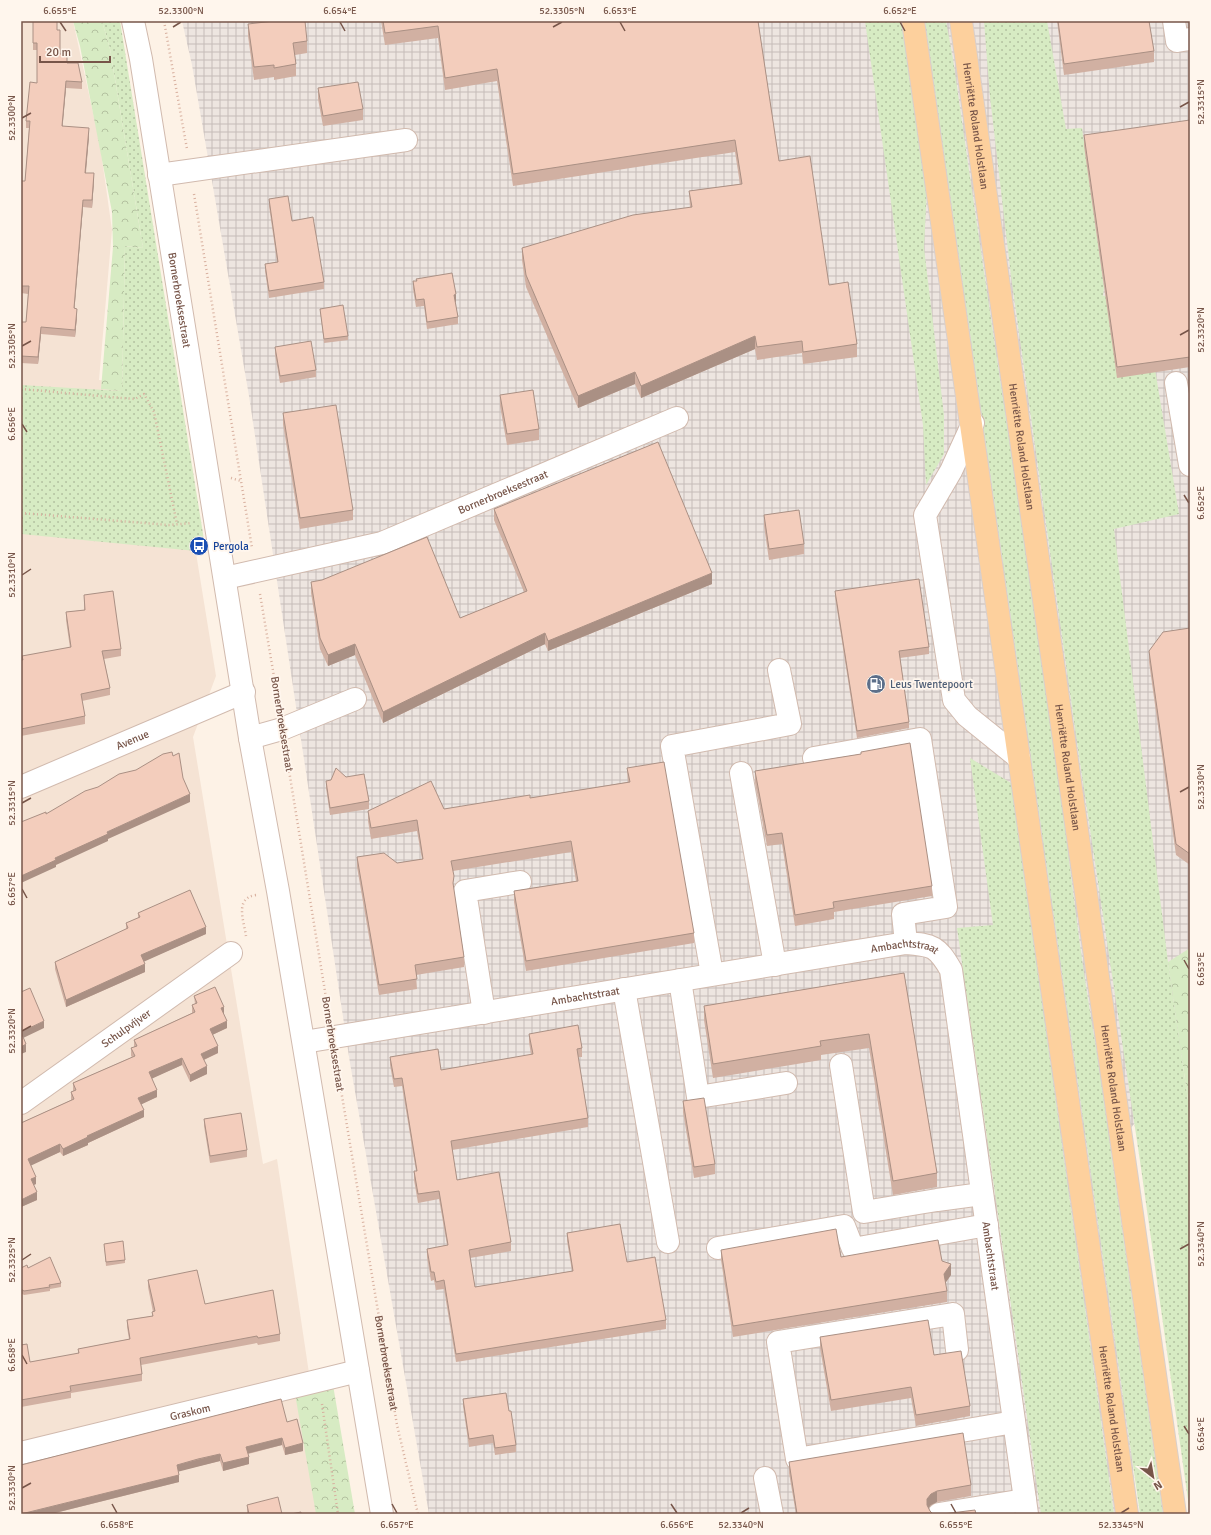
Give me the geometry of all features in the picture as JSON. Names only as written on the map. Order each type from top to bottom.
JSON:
[{"type":"main road","name":"Henriëtte Roland Holstlaan","points":[[913,21],[973,424],[1018,758],[1127,1514]]},
{"type":"main road","name":"Henriëtte Roland Holstlaan","points":[[961,21],[1175,1514]]},
{"type":"street","name":"Bornerbroeksestraat","points":[[133,21],[216,520],[250,738],[304,1042],[382,1514]]},
{"type":"street","points":[[1174,21],[1177,41],[1190,39]]},
{"type":"street","points":[[159,174],[406,140]]},
{"type":"street","points":[[1176,383],[1190,465]]},
{"type":"street","name":"Bornerbroeksestraat","points":[[225,578],[382,543],[677,418]]},
{"type":"street","points":[[973,424],[951,471],[926,515],[954,700],[966,716],[1018,758]]},
{"type":"street","points":[[712,974],[672,746],[790,724],[779,670]]},
{"type":"street","name":"Avenue","points":[[21,787],[244,692]]},
{"type":"street","points":[[250,738],[282,729],[355,699]]},
{"type":"street","points":[[814,758],[920,739],[946,906],[903,914],[906,943]]},
{"type":"street","points":[[741,773],[775,965]]},
{"type":"street","points":[[484,1012],[465,891],[520,882]]},
{"type":"street","name":"Ambachtstraat","points":[[304,1042],[906,943],[928,944],[942,954],[951,970],[1014,1422],[1024,1510]]},
{"type":"street","name":"Schulpvijver","points":[[21,1103],[231,953]]},
{"type":"street","points":[[680,980],[698,1098],[786,1083]]},
{"type":"street","points":[[624,989],[668,1242]]},
{"type":"street","points":[[841,1065],[864,1212],[982,1194]]},
{"type":"street","points":[[718,1248],[844,1226],[853,1249],[987,1225]]},
{"type":"street","points":[[957,1350],[953,1314],[778,1342],[797,1460],[1014,1422]]},
{"type":"street","name":"Graskom","points":[[21,1453],[358,1371]]},
{"type":"street","points":[[766,1478],[772,1514]]},
{"type":"street","points":[[939,1514],[1024,1510]]},
{"type":"path","name":"Bornerbroeksestraat","points":[[164,21],[190,169],[332,1038],[397,1425],[418,1514]]},
{"type":"path","points":[[21,389],[122,398],[135,398],[144,394],[154,412],[177,524]]},
{"type":"path","points":[[21,513],[169,525],[216,520]]},
{"type":"path","points":[[318,1380],[338,1514]]},
{"type":"shaded area","points":[[21,21],[73,21],[100,145],[112,230],[99,380],[169,387],[216,676],[193,737],[263,1164],[277,1159],[330,1514],[21,1514]]},
{"type":"shaded area","points":[[182,21],[1190,21],[1190,1059],[1106,1157],[1137,1514],[429,1514],[350,1063],[249,396],[192,65]]},
{"type":"green space","points":[[73,21],[102,21],[110,49],[143,248],[125,246],[122,391],[101,389],[113,247],[112,212],[80,46]]},
{"type":"green space","points":[[102,21],[120,21],[206,552],[21,534],[21,385],[122,391],[125,246],[143,248],[110,49]]},
{"type":"green space","points":[[865,21],[901,21],[927,187],[924,248],[944,415],[944,454],[926,485],[923,425]]},
{"type":"green space","points":[[925,21],[946,21],[953,59],[1053,738],[1082,959],[1163,1514],[1140,1514]]},
{"type":"green space","points":[[984,21],[1047,21],[1066,129],[1082,128],[1104,287],[1103,296],[1142,291],[1179,514],[1114,529],[1168,962],[1190,1114],[1190,1514],[1140,1161],[1078,749],[1011,276],[990,97]]},
{"type":"green space","points":[[970,758],[1011,783],[1114,1514],[1041,1514],[957,928],[993,925]]},
{"type":"green space","points":[[1190,948],[1190,1114],[1168,962]]},
{"type":"green space","points":[[333,1385],[355,1514],[316,1514],[295,1394]]},
{"type":"building","points":[[33,21],[57,21],[57,30],[60,30],[60,54],[67,54],[67,63],[78,63],[82,82],[66,81],[62,126],[89,128],[85,173],[94,173],[92,200],[83,200],[74,308],[77,309],[75,330],[41,327],[38,357],[21,356],[21,322],[26,322],[29,286],[21,286],[21,181],[25,181],[30,121],[26,121],[30,82],[37,83],[37,43],[33,43]]},
{"type":"building","points":[[274,21],[305,21],[307,41],[293,43],[296,64],[274,68],[274,65],[254,67],[248,24]]},
{"type":"building","points":[[383,21],[758,21],[779,161],[810,156],[829,285],[848,282],[857,344],[803,352],[802,341],[757,347],[755,336],[641,386],[635,372],[578,396],[526,275],[522,248],[633,215],[692,207],[689,191],[742,184],[735,140],[513,174],[497,69],[445,78],[438,26],[385,33]]},
{"type":"building","points":[[1058,21],[1149,21],[1154,51],[1064,64]]},
{"type":"building","points":[[358,82],[363,109],[323,116],[318,88]]},
{"type":"building","points":[[1190,120],[1190,357],[1117,367],[1084,135]]},
{"type":"building","points":[[288,196],[292,221],[313,217],[324,282],[269,291],[265,264],[278,262],[269,199]]},
{"type":"building","points":[[452,273],[458,317],[427,322],[424,299],[416,300],[413,281],[417,281],[416,279]]},
{"type":"building","points":[[343,305],[348,336],[324,339],[320,309]]},
{"type":"building","points":[[311,341],[316,370],[280,376],[275,347]]},
{"type":"building","points":[[533,390],[539,429],[507,434],[500,395]]},
{"type":"building","points":[[336,405],[353,510],[300,518],[283,413]]},
{"type":"building","points":[[658,442],[712,573],[548,641],[545,633],[383,712],[355,644],[328,655],[320,638],[311,582],[322,580],[427,537],[460,618],[527,591],[494,509]]},
{"type":"building","points":[[799,510],[804,544],[769,549],[764,515]]},
{"type":"building","points":[[919,579],[929,647],[899,651],[909,722],[857,731],[835,591]]},
{"type":"building","points":[[113,591],[121,649],[102,651],[110,688],[81,694],[85,716],[21,729],[22,656],[71,647],[66,612],[85,610],[84,595]]},
{"type":"building","points":[[1190,628],[1190,854],[1176,844],[1149,651],[1163,632]]},
{"type":"building","points":[[910,743],[932,886],[833,902],[834,908],[795,915],[782,833],[767,835],[755,771],[861,754],[861,752]]},
{"type":"building","points":[[172,752],[173,756],[179,753],[183,778],[190,794],[107,832],[108,834],[55,858],[56,860],[21,876],[21,822],[46,812],[46,814],[85,791],[98,787],[119,774],[136,770],[163,754]]},
{"type":"building","points":[[664,762],[694,933],[526,961],[514,891],[578,881],[571,841],[451,861],[464,957],[415,965],[417,979],[379,985],[357,857],[384,853],[397,863],[423,859],[417,820],[371,828],[368,811],[431,781],[444,809],[530,795],[530,798],[630,782],[627,768]]},
{"type":"building","points":[[336,768],[346,777],[364,774],[369,801],[330,808],[326,781],[331,780]]},
{"type":"building","points":[[190,890],[206,927],[141,955],[145,964],[66,1000],[55,962],[128,928],[126,923],[140,917],[138,913]]},
{"type":"building","points":[[904,973],[937,1173],[893,1181],[869,1034],[820,1041],[821,1046],[713,1064],[704,1006]]},
{"type":"building","points":[[215,987],[224,1007],[221,1008],[227,1021],[210,1029],[218,1046],[201,1054],[207,1066],[190,1075],[182,1058],[149,1072],[157,1090],[138,1098],[144,1110],[87,1136],[88,1137],[63,1149],[60,1144],[28,1159],[36,1177],[31,1179],[37,1192],[21,1200],[21,1123],[74,1099],[71,1092],[76,1090],[73,1083],[135,1056],[131,1048],[137,1046],[134,1040],[195,1012],[192,1005],[197,1003],[194,996]]},
{"type":"building","points":[[30,988],[44,1021],[21,1032],[21,992]]},
{"type":"building","points":[[578,1025],[582,1048],[577,1049],[588,1118],[451,1141],[457,1180],[499,1172],[511,1242],[469,1250],[475,1287],[573,1271],[567,1233],[620,1224],[627,1262],[655,1257],[666,1320],[456,1354],[444,1280],[436,1282],[434,1272],[431,1272],[427,1249],[448,1245],[439,1191],[418,1194],[414,1171],[417,1171],[402,1078],[394,1079],[390,1057],[438,1049],[441,1070],[533,1054],[529,1034]]},
{"type":"building","points":[[21,1032],[26,1044],[21,1047]]},
{"type":"building","points":[[704,1098],[715,1164],[694,1167],[683,1101]]},
{"type":"building","points":[[241,1113],[247,1150],[210,1156],[204,1119]]},
{"type":"building","points":[[836,1229],[841,1257],[938,1240],[942,1261],[951,1264],[944,1274],[947,1291],[733,1326],[721,1250]]},
{"type":"building","points":[[123,1241],[125,1260],[106,1262],[104,1244]]},
{"type":"building","points":[[50,1257],[61,1283],[49,1285],[50,1287],[24,1291],[21,1289],[21,1268],[27,1265],[28,1268]]},
{"type":"building","points":[[197,1270],[205,1304],[273,1290],[280,1334],[258,1338],[257,1336],[140,1358],[142,1374],[70,1386],[71,1391],[21,1400],[21,1345],[27,1344],[30,1362],[79,1353],[78,1349],[130,1339],[127,1320],[153,1316],[152,1312],[155,1311],[148,1280]]},
{"type":"building","points":[[928,1320],[934,1355],[961,1351],[970,1406],[916,1415],[911,1387],[831,1400],[820,1337]]},
{"type":"building","points":[[506,1393],[509,1411],[511,1411],[516,1445],[495,1448],[493,1435],[469,1439],[463,1399]]},
{"type":"building","points":[[281,1399],[287,1422],[297,1419],[303,1443],[285,1448],[282,1438],[246,1447],[249,1457],[223,1463],[220,1454],[198,1459],[177,1465],[179,1475],[21,1514],[21,1465]]},
{"type":"building","points":[[963,1433],[971,1485],[937,1491],[931,1494],[927,1499],[927,1505],[933,1514],[797,1514],[789,1462]]},
{"type":"building","points":[[278,1497],[282,1514],[249,1514],[247,1505]]},
{"type":"building","points":[[975,1510],[976,1514],[943,1514]]},
{"type":"place","name":"Pergola","points":[[199,546]]},
{"type":"place","name":"Leus Twentepoort","points":[[876,684]]}]
